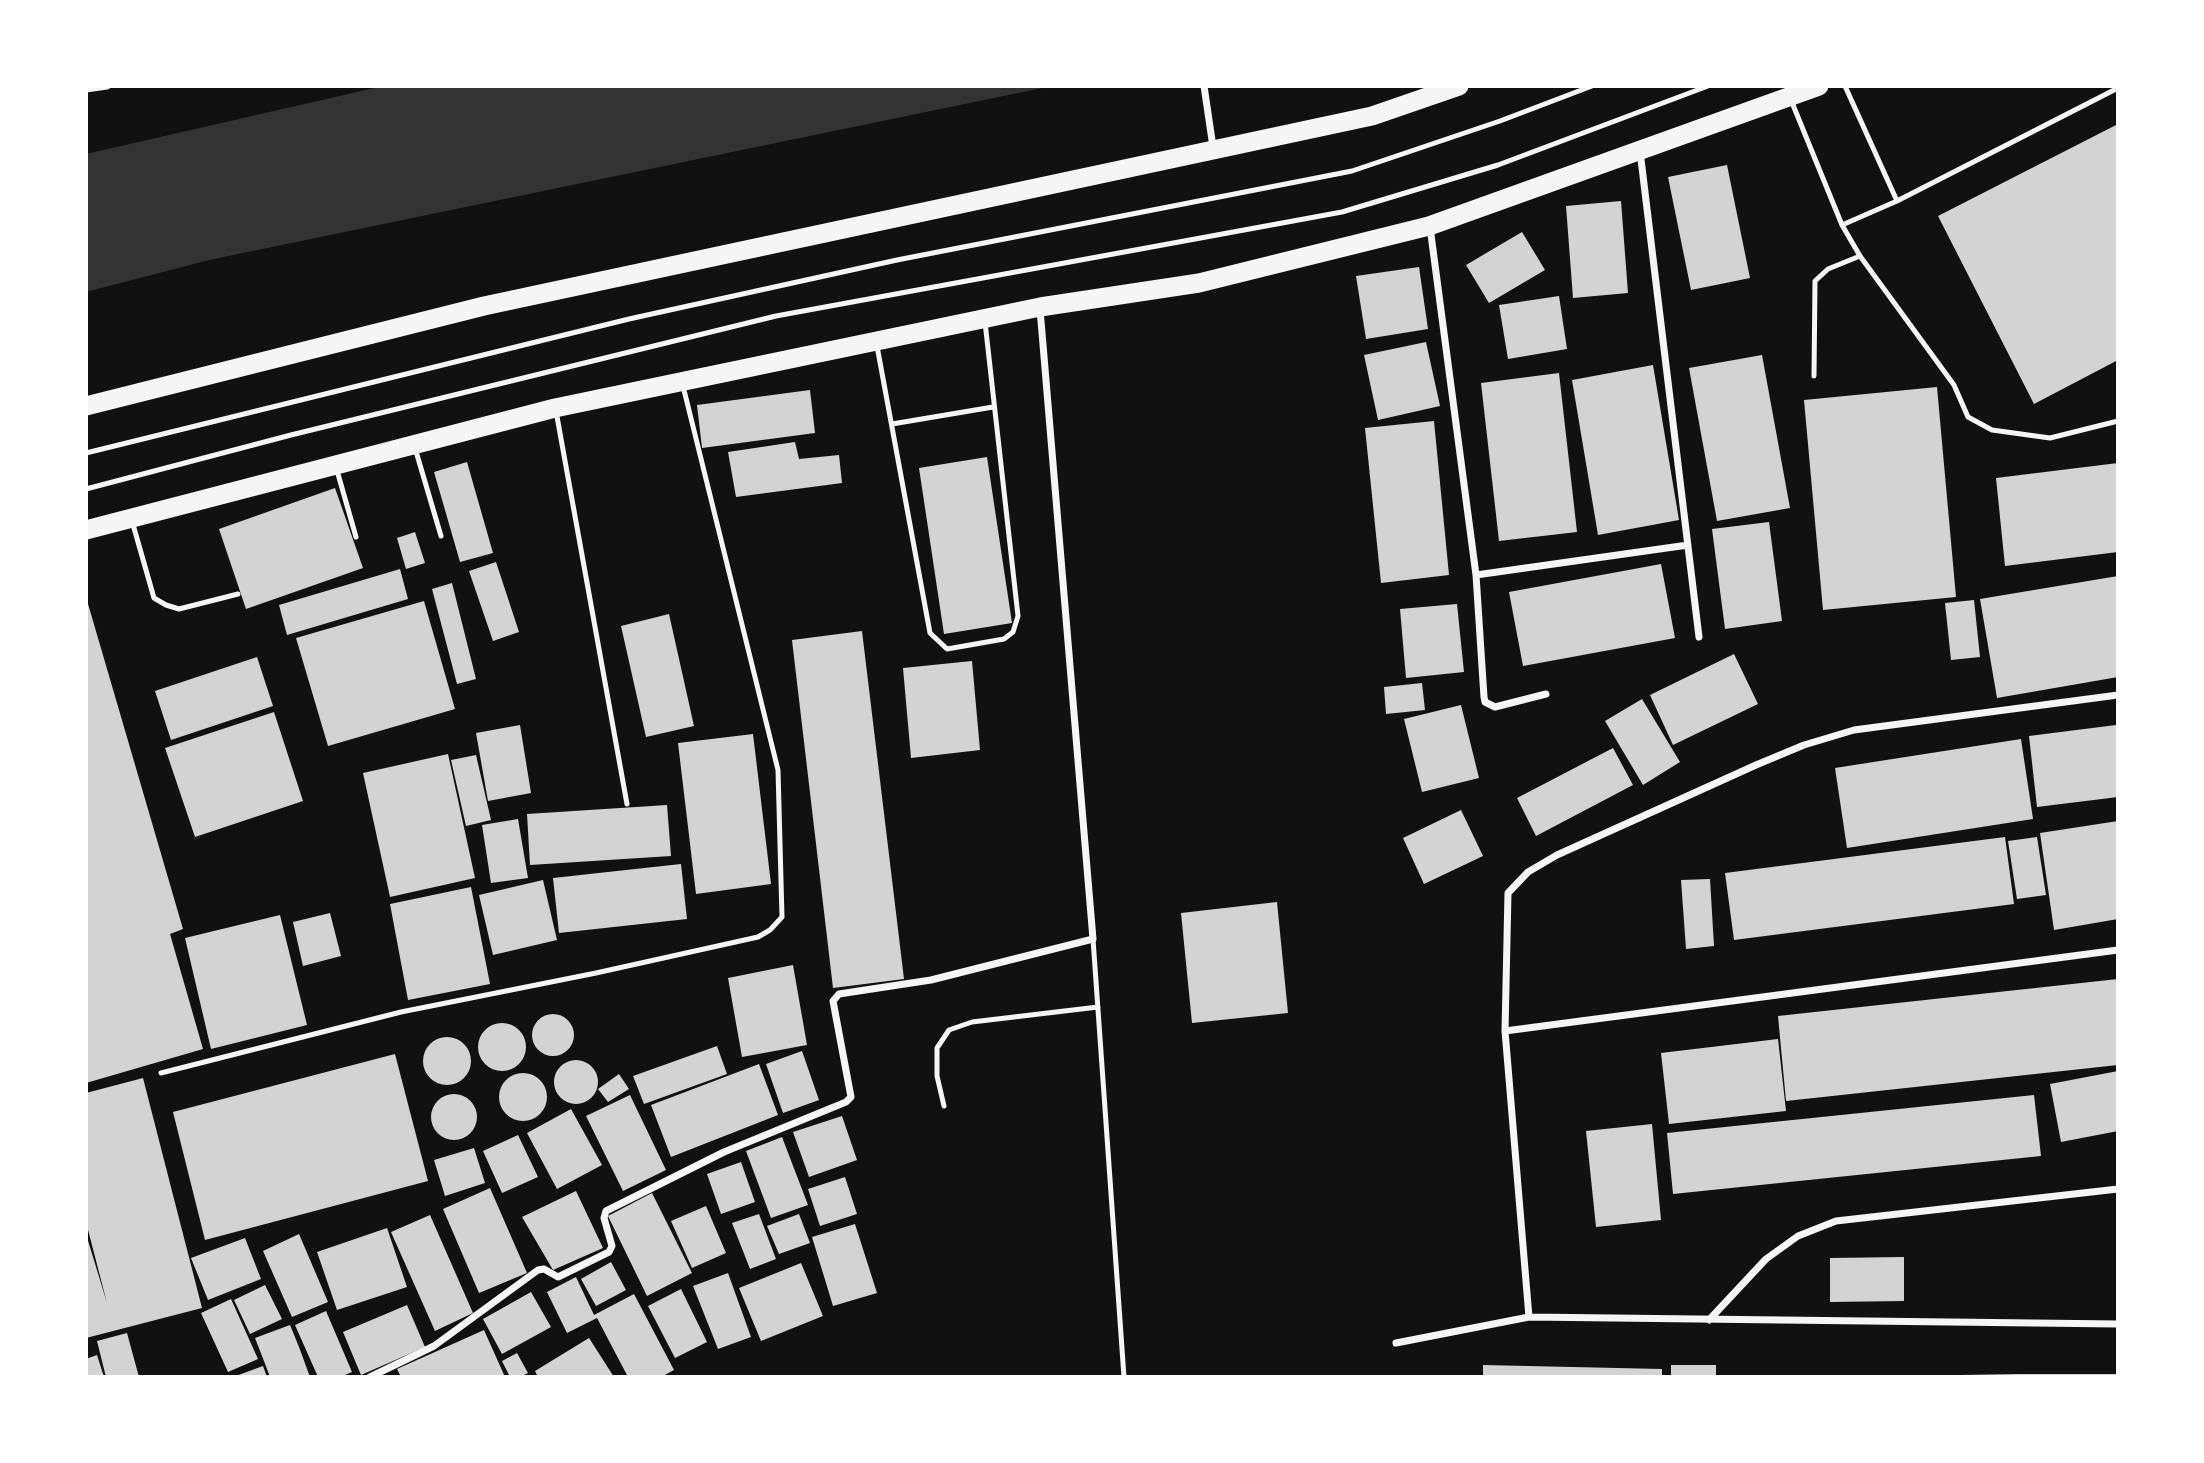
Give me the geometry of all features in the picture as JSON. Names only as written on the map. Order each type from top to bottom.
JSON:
[{"type":"highway","points":[[86,406],[484,306],[1373,116],[1460,86]]},
{"type":"highway","points":[[86,530],[555,408],[1040,307],[1199,283],[1429,226],[1819,86]]},
{"type":"street","points":[[86,89],[107,86]]},
{"type":"street","points":[[1204,86],[1214,151]]},
{"type":"street","points":[[1640,150],[1699,637]]},
{"type":"street","points":[[1429,226],[1476,575],[1485,702],[1494,707],[1546,694]]},
{"type":"street","points":[[370,1377],[434,1346],[538,1270],[544,1269],[558,1277],[609,1252],[612,1246],[604,1218],[606,1211],[724,1152],[846,1102],[851,1097],[833,1001],[839,994],[931,980],[1093,939],[1040,307]]},
{"type":"street","points":[[1476,575],[1688,545]]},
{"type":"street","points":[[1529,1317],[1505,1031],[1508,893],[1528,872],[1556,855],[1804,745],[1854,730],[2118,695]]},
{"type":"street","points":[[1505,1031],[2118,950]]},
{"type":"street","points":[[1709,1320],[1766,1259],[1798,1236],[1836,1221],[2118,1189]]},
{"type":"street","points":[[1396,1343],[1529,1317],[2118,1324]]},
{"type":"lane","points":[[86,453],[629,319],[897,260],[1352,171],[1500,121],[1592,86]]},
{"type":"lane","points":[[86,489],[291,435],[776,316],[1342,212],[1498,164],[1708,86]]},
{"type":"lane","points":[[1845,86],[1897,201]]},
{"type":"lane","points":[[1842,225],[1897,201],[2118,88]]},
{"type":"lane","points":[[1791,98],[1842,225],[1860,256],[1954,385],[1968,417],[1993,430],[2050,438],[2118,421]]},
{"type":"lane","points":[[1815,376],[1815,281],[1828,269],[1860,256]]},
{"type":"lane","points":[[876,340],[930,633],[947,649],[1004,639],[1013,632],[1017,616],[984,319]]},
{"type":"lane","points":[[161,1073],[401,1012],[758,937],[770,930],[782,917],[778,770],[682,383]]},
{"type":"lane","points":[[892,425],[993,407]]},
{"type":"lane","points":[[555,408],[627,804]]},
{"type":"lane","points":[[414,444],[441,536]]},
{"type":"lane","points":[[335,464],[356,537]]},
{"type":"lane","points":[[131,518],[154,597],[179,609],[238,594]]},
{"type":"lane","points":[[1093,939],[1124,1377]]},
{"type":"lane","points":[[944,1105],[937,1076],[937,1048],[949,1030],[972,1022],[1098,1007]]},
{"type":"shaded area","points":[[383,86],[1052,86],[209,260],[86,292],[86,154]]},
{"type":"building","points":[[2118,124],[2118,360],[2034,404],[1938,216]]},
{"type":"building","points":[[1727,165],[1750,278],[1691,290],[1668,177]]},
{"type":"building","points":[[1621,201],[1628,293],[1573,298],[1566,206]]},
{"type":"building","points":[[1522,232],[1545,270],[1489,303],[1466,265]]},
{"type":"building","points":[[1419,267],[1428,329],[1366,339],[1356,276]]},
{"type":"building","points":[[1559,296],[1567,349],[1508,359],[1499,305]]},
{"type":"building","points":[[1426,342],[1440,406],[1378,420],[1364,355]]},
{"type":"building","points":[[1762,355],[1790,508],[1717,521],[1689,368]]},
{"type":"building","points":[[1653,365],[1679,520],[1598,535],[1572,380]]},
{"type":"building","points":[[1559,373],[1577,532],[1499,541],[1481,383]]},
{"type":"building","points":[[1937,387],[1956,597],[1823,610],[1804,400]]},
{"type":"building","points":[[810,390],[815,433],[702,448],[697,405]]},
{"type":"building","points":[[1434,421],[1449,575],[1381,583],[1365,428]]},
{"type":"building","points":[[795,442],[799,459],[839,455],[842,483],[736,497],[728,452]]},
{"type":"building","points":[[987,457],[1012,623],[944,634],[919,468]]},
{"type":"building","points":[[467,462],[493,553],[460,562],[434,472]]},
{"type":"building","points":[[2118,463],[2118,552],[2005,566],[1996,478]]},
{"type":"building","points":[[335,488],[363,568],[246,609],[219,529]]},
{"type":"building","points":[[1769,522],[1782,621],[1725,629],[1712,529]]},
{"type":"building","points":[[415,532],[425,563],[406,569],[397,538]]},
{"type":"building","points":[[496,562],[519,632],[493,641],[469,571]]},
{"type":"building","points":[[1661,564],[1675,638],[1523,666],[1509,592]]},
{"type":"building","points":[[400,569],[408,599],[287,635],[279,605]]},
{"type":"building","points":[[2118,576],[2118,677],[1997,698],[1980,599]]},
{"type":"building","points":[[452,583],[476,679],[457,684],[432,589]]},
{"type":"building","points":[[86,597],[183,929],[170,934],[203,1049],[86,1083]]},
{"type":"building","points":[[1974,600],[1980,657],[1951,660],[1945,603]]},
{"type":"building","points":[[424,601],[455,709],[328,746],[296,638]]},
{"type":"building","points":[[1457,604],[1464,672],[1406,678],[1400,609]]},
{"type":"building","points":[[669,614],[694,726],[646,737],[621,626]]},
{"type":"building","points":[[862,631],[904,979],[833,988],[792,640]]},
{"type":"building","points":[[1734,654],[1758,704],[1673,745],[1650,695]]},
{"type":"building","points":[[257,657],[273,706],[171,740],[155,691]]},
{"type":"building","points":[[972,661],[980,750],[911,758],[903,668]]},
{"type":"building","points":[[1422,683],[1425,710],[1386,714],[1384,687]]},
{"type":"building","points":[[1642,699],[1680,762],[1643,785],[1605,721]]},
{"type":"building","points":[[1461,705],[1479,778],[1422,792],[1404,719]]},
{"type":"building","points":[[274,712],[303,801],[195,837],[165,748]]},
{"type":"building","points":[[520,725],[531,793],[488,801],[476,733]]},
{"type":"building","points":[[2118,725],[2118,797],[2037,807],[2029,736]]},
{"type":"building","points":[[753,734],[771,884],[696,894],[678,743]]},
{"type":"building","points":[[2021,739],[2033,819],[1847,848],[1835,768]]},
{"type":"building","points":[[1613,748],[1633,785],[1536,836],[1517,798]]},
{"type":"building","points":[[448,754],[475,878],[390,897],[363,773]]},
{"type":"building","points":[[476,755],[491,820],[466,826],[451,760]]},
{"type":"building","points":[[667,805],[671,856],[530,865],[527,814]]},
{"type":"building","points":[[1461,810],[1483,856],[1424,884],[1403,838]]},
{"type":"building","points":[[518,819],[528,878],[491,883],[482,825]]},
{"type":"building","points":[[2118,821],[2118,919],[2054,930],[2040,833]]},
{"type":"building","points":[[2005,837],[2014,904],[1734,940],[1725,873]]},
{"type":"building","points":[[2037,837],[2046,895],[2017,899],[2008,841]]},
{"type":"building","points":[[681,864],[687,919],[559,933],[553,878]]},
{"type":"building","points":[[1710,879],[1714,946],[1686,949],[1681,880]]},
{"type":"building","points":[[543,880],[557,940],[493,955],[479,895]]},
{"type":"building","points":[[471,887],[490,984],[408,1000],[390,904]]},
{"type":"building","points":[[1277,902],[1288,1013],[1192,1023],[1181,913]]},
{"type":"building","points":[[330,913],[341,956],[303,966],[293,922]]},
{"type":"building","points":[[280,915],[307,1025],[211,1049],[185,938]]},
{"type":"building","points":[[793,965],[807,1045],[742,1057],[728,978]]},
{"type":"building","points":[[2118,979],[2118,1065],[1786,1101],[1778,1016]]},
{"type":"building","points":[[553,1014],[568,1020],[574,1035],[568,1050],[553,1056],[538,1050],[532,1035],[538,1020]]},
{"type":"building","points":[[502,1023],[519,1030],[526,1047],[519,1064],[502,1071],[485,1064],[478,1047],[485,1030]]},
{"type":"building","points":[[447,1037],[464,1044],[471,1061],[464,1078],[447,1085],[430,1078],[423,1061],[430,1044]]},
{"type":"building","points":[[1778,1039],[1786,1111],[1669,1124],[1661,1053]]},
{"type":"building","points":[[717,1046],[727,1074],[644,1104],[633,1076]]},
{"type":"building","points":[[802,1051],[819,1100],[783,1113],[766,1064]]},
{"type":"building","points":[[395,1054],[428,1181],[205,1240],[173,1112]]},
{"type":"building","points":[[576,1060],[591,1067],[598,1082],[591,1097],[576,1104],[561,1097],[554,1082],[561,1067]]},
{"type":"building","points":[[759,1064],[778,1115],[671,1157],[651,1105]]},
{"type":"building","points":[[2118,1071],[2118,1131],[2061,1142],[2050,1084]]},
{"type":"building","points":[[523,1073],[540,1080],[547,1097],[540,1114],[523,1121],[506,1114],[499,1097],[506,1080]]},
{"type":"building","points":[[619,1074],[629,1089],[608,1102],[598,1089]]},
{"type":"building","points":[[143,1078],[202,1308],[86,1338],[86,1234],[107,1303],[86,1222],[86,1093]]},
{"type":"building","points":[[454,1094],[470,1101],[477,1117],[470,1133],[454,1140],[438,1133],[431,1117],[438,1101]]},
{"type":"building","points":[[630,1095],[666,1170],[623,1191],[586,1116]]},
{"type":"building","points":[[2034,1095],[2041,1156],[1673,1194],[1667,1133]]},
{"type":"building","points":[[571,1109],[602,1165],[557,1189],[527,1133]]},
{"type":"building","points":[[842,1116],[857,1160],[809,1177],[793,1132]]},
{"type":"building","points":[[1652,1124],[1661,1220],[1596,1227],[1586,1131]]},
{"type":"building","points":[[518,1135],[538,1177],[502,1193],[483,1151]]},
{"type":"building","points":[[782,1137],[808,1205],[771,1218],[746,1151]]},
{"type":"building","points":[[474,1148],[485,1183],[445,1196],[434,1160]]},
{"type":"building","points":[[741,1162],[755,1202],[721,1214],[707,1174]]},
{"type":"building","points":[[845,1177],[857,1214],[820,1226],[808,1189]]},
{"type":"building","points":[[490,1188],[527,1273],[479,1293],[443,1209]]},
{"type":"building","points":[[576,1191],[603,1248],[553,1270],[522,1217]]},
{"type":"building","points":[[652,1193],[692,1273],[647,1296],[608,1216]]},
{"type":"building","points":[[706,1206],[726,1253],[692,1268],[671,1221]]},
{"type":"building","points":[[759,1214],[776,1259],[750,1269],[732,1223]]},
{"type":"building","points":[[799,1214],[810,1243],[779,1254],[767,1226]]},
{"type":"building","points":[[430,1215],[473,1313],[435,1331],[391,1232]]},
{"type":"building","points":[[855,1224],[877,1293],[833,1306],[812,1237]]},
{"type":"building","points":[[387,1228],[407,1287],[337,1310],[317,1252]]},
{"type":"building","points":[[299,1234],[328,1302],[292,1317],[263,1251]]},
{"type":"building","points":[[245,1238],[261,1279],[208,1300],[191,1258]]},
{"type":"building","points":[[1904,1257],[1904,1301],[1830,1302],[1830,1258]]},
{"type":"building","points":[[611,1262],[626,1290],[596,1306],[581,1279]]},
{"type":"building","points":[[801,1263],[823,1316],[761,1341],[739,1288]]},
{"type":"building","points":[[728,1273],[751,1337],[718,1349],[693,1286]]},
{"type":"building","points":[[576,1277],[594,1315],[634,1294],[674,1370],[661,1377],[628,1377],[597,1318],[567,1333],[547,1292]]},
{"type":"building","points":[[265,1285],[282,1319],[250,1334],[234,1300]]},
{"type":"building","points":[[681,1289],[707,1342],[675,1358],[648,1306]]},
{"type":"building","points":[[531,1292],[551,1327],[502,1354],[483,1319]]},
{"type":"building","points":[[231,1299],[258,1359],[228,1372],[201,1313]]},
{"type":"building","points":[[407,1305],[425,1347],[361,1375],[343,1332]]},
{"type":"building","points":[[326,1311],[352,1372],[340,1377],[318,1377],[295,1325]]},
{"type":"building","points":[[290,1325],[310,1377],[270,1377],[255,1338]]},
{"type":"building","points":[[484,1330],[505,1377],[401,1377],[397,1369]]},
{"type":"building","points":[[127,1333],[139,1377],[106,1377],[97,1341]]},
{"type":"building","points":[[589,1338],[614,1377],[538,1377],[535,1371]]},
{"type":"building","points":[[517,1353],[528,1373],[520,1377],[510,1377],[502,1361]]},
{"type":"building","points":[[97,1355],[104,1377],[86,1377],[86,1359]]},
{"type":"building","points":[[1483,1365],[1662,1369],[1662,1377],[1483,1377]]},
{"type":"building","points":[[1671,1365],[1716,1365],[1716,1377],[1671,1377]]},
{"type":"building","points":[[263,1366],[267,1377],[233,1377]]},
{"type":"building","points":[[2118,1374],[2118,1377],[1961,1377]]}]
